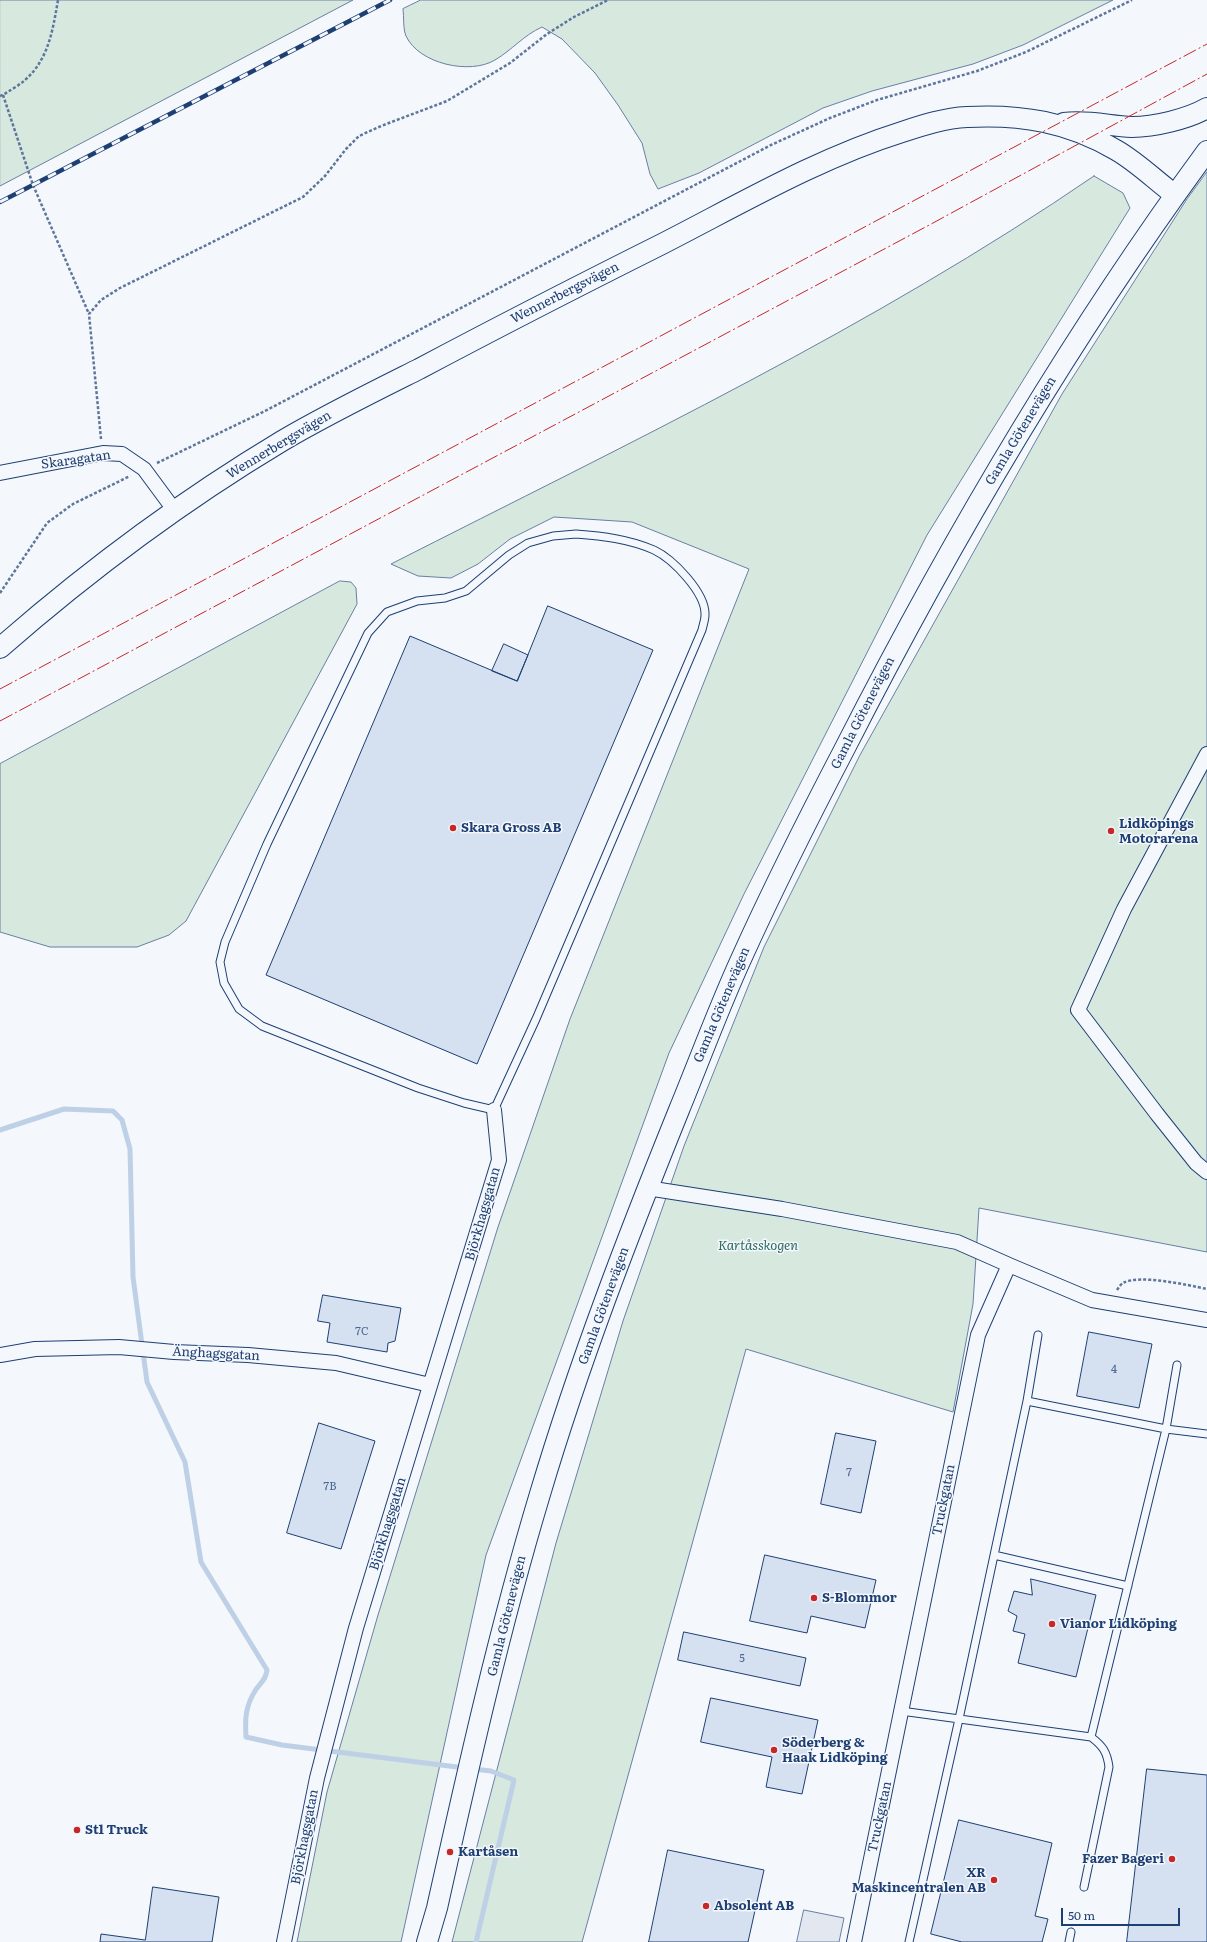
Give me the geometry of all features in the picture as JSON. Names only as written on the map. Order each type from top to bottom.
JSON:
[{"type":"street","points":[[1058,124],[1077,121],[1133,127],[1168,122],[1207,108]]},
{"type":"street","name":"Wennerbergsvägen","points":[[0,648],[104,562],[175,511],[285,440],[339,410],[734,207],[848,151],[934,122],[963,117],[997,116],[1058,124],[1118,150],[1175,195]]},
{"type":"street","name":"Gamla Götenevägen","points":[[427,1942],[437,1908],[508,1605],[541,1491],[583,1361],[647,1188],[740,961],[795,846],[875,688],[968,519],[1024,424],[1115,280],[1207,151]]},
{"type":"street","name":"Skaragatan","points":[[0,473],[103,453],[122,454],[144,469],[175,511]]},
{"type":"street","points":[[1207,754],[1124,909],[1078,1010],[1196,1163],[1207,1172]]},
{"type":"street","name":"Björkhagsgatan","points":[[284,1942],[317,1778],[356,1628],[499,1160],[494,1110]]},
{"type":"street","points":[[647,1188],[782,1209],[957,1242],[1092,1300],[1207,1320]]},
{"type":"street","name":"Truckgatan","points":[[854,1942],[978,1335],[1009,1265]]},
{"type":"street","name":"Änghagsgatan","points":[[0,1354],[35,1349],[119,1347],[174,1352],[248,1355],[336,1363],[430,1385]]},
{"type":"lane","points":[[576,534],[603,536],[655,550],[676,566],[692,583],[702,601],[705,614],[702,630],[536,1019],[494,1110],[464,1103],[418,1088],[262,1026],[239,1009],[224,983],[220,962],[225,942],[267,844],[368,633],[387,612],[417,601],[445,598],[466,591],[515,551],[528,543],[553,536],[576,534]]},
{"type":"lane","points":[[909,1942],[959,1719],[1027,1401],[1038,1335]]},
{"type":"lane","points":[[1091,1737],[1166,1430],[1177,1365]]},
{"type":"lane","points":[[1027,1401],[1166,1430],[1207,1434]]},
{"type":"lane","points":[[994,1556],[1128,1586]]},
{"type":"lane","points":[[902,1711],[1091,1737],[1102,1745],[1107,1755],[1109,1767],[1084,1887]]},
{"type":"lane","points":[[1069,1942],[1071,1932]]},
{"type":"path","points":[[58,0],[53,32],[39,67],[24,82],[1,95],[33,185],[88,314],[103,453]]},
{"type":"path","points":[[88,314],[101,300],[120,288],[303,197],[325,176],[346,149],[359,136],[447,101],[510,63],[547,34],[574,17],[608,0]]},
{"type":"path","points":[[0,593],[47,523],[73,504],[265,411],[778,142],[830,118],[877,100],[977,71],[1026,52],[1132,0]]},
{"type":"path","points":[[1107,1303],[1122,1283],[1131,1280],[1162,1281],[1207,1289]]},
{"type":"green space","points":[[0,0],[353,0],[0,186]]},
{"type":"green space","points":[[421,0],[1113,0],[1023,45],[973,64],[872,91],[823,108],[699,173],[658,189],[650,174],[642,143],[618,105],[595,73],[562,39],[542,27],[529,34],[495,60],[485,64],[472,67],[446,64],[433,60],[422,54],[413,46],[406,36],[403,9]]},
{"type":"green space","name":"Kartåsskogen","points":[[1207,172],[1207,1252],[979,1208],[973,1304],[953,1412],[746,1349],[582,1942],[452,1942],[556,1543],[623,1321],[684,1146],[764,947],[860,755],[1062,394],[1187,199]]},
{"type":"green space","points":[[1094,176],[1123,193],[1130,208],[927,535],[744,894],[669,1053],[486,1555],[401,1942],[297,1942],[327,1792],[378,1615],[498,1227],[570,1019],[749,569],[632,522],[554,517],[510,539],[478,564],[451,578],[418,576],[391,564],[660,428],[837,333],[1010,231]]},
{"type":"green space","points":[[340,581],[351,582],[356,588],[357,604],[186,921],[169,935],[137,947],[50,947],[0,932],[0,764]]},
{"type":"shaded area","points":[[804,1910],[844,1918],[839,1942],[797,1942]]},
{"type":"building","name":"Skara Gross AB","points":[[548,606],[653,650],[477,1064],[266,975],[410,636],[517,681]]},
{"type":"building","points":[[504,644],[528,655],[517,681],[492,671]]},
{"type":"building","points":[[323,1295],[401,1308],[395,1341],[388,1343],[387,1352],[327,1342],[330,1323],[318,1321]]},
{"type":"building","points":[[1089,1332],[1152,1344],[1139,1408],[1077,1396]]},
{"type":"building","points":[[319,1423],[375,1441],[341,1549],[287,1533]]},
{"type":"building","points":[[836,1433],[876,1441],[861,1513],[821,1504]]},
{"type":"building","name":"S-Blommor","points":[[765,1555],[876,1580],[865,1628],[811,1616],[807,1633],[750,1621]]},
{"type":"building","name":"Vianor Lidköping","points":[[1031,1579],[1096,1595],[1076,1677],[1018,1663],[1025,1634],[1013,1631],[1017,1616],[1008,1611],[1014,1591],[1032,1595]]},
{"type":"building","points":[[684,1632],[806,1658],[800,1686],[678,1660]]},
{"type":"building","name":"Söderberg & Haak Lidköping","points":[[711,1698],[818,1720],[802,1794],[766,1787],[772,1757],[701,1742]]},
{"type":"building","name":"Fazer Bageri","points":[[1147,1769],[1207,1775],[1207,1942],[1127,1942]]},
{"type":"building","name":"XR Maskincentralen AB","points":[[959,1820],[1052,1843],[1035,1916],[1048,1919],[1042,1942],[962,1942],[931,1934]]},
{"type":"building","name":"Absolent AB","points":[[668,1850],[764,1870],[748,1942],[649,1942]]},
{"type":"building","points":[[153,1887],[219,1897],[212,1942],[100,1942],[101,1934],[145,1940]]},
{"type":"waterway","points":[[0,1130],[64,1109],[113,1111],[122,1120],[130,1149],[133,1277],[147,1382],[185,1462],[201,1562],[267,1670],[264,1679],[255,1691],[247,1708],[246,1737],[282,1745],[465,1768]]},
{"type":"waterway","points":[[473,1769],[491,1771],[514,1780],[476,1942]]},
{"type":"railway","points":[[0,202],[390,0]]},
{"type":"power","points":[[0,689],[1207,44]]},
{"type":"power","points":[[0,721],[933,223],[1207,74]]},
{"type":"place","name":"Skara Gross AB","points":[[453,828]]},
{"type":"place","name":"Lidköpings Motorarena","points":[[1111,831]]},
{"type":"place","name":"S-Blommor","points":[[814,1598]]},
{"type":"place","name":"Vianor Lidköping","points":[[1052,1624]]},
{"type":"place","name":"Söderberg & Haak Lidköping","points":[[774,1750]]},
{"type":"place","name":"St1 Truck","points":[[77,1830]]},
{"type":"place","name":"Kartåsen","points":[[450,1852]]},
{"type":"place","name":"Fazer Bageri","points":[[1172,1859]]},
{"type":"place","name":"XR Maskincentralen AB","points":[[994,1880]]},
{"type":"place","name":"Absolent AB","points":[[706,1906]]}]
